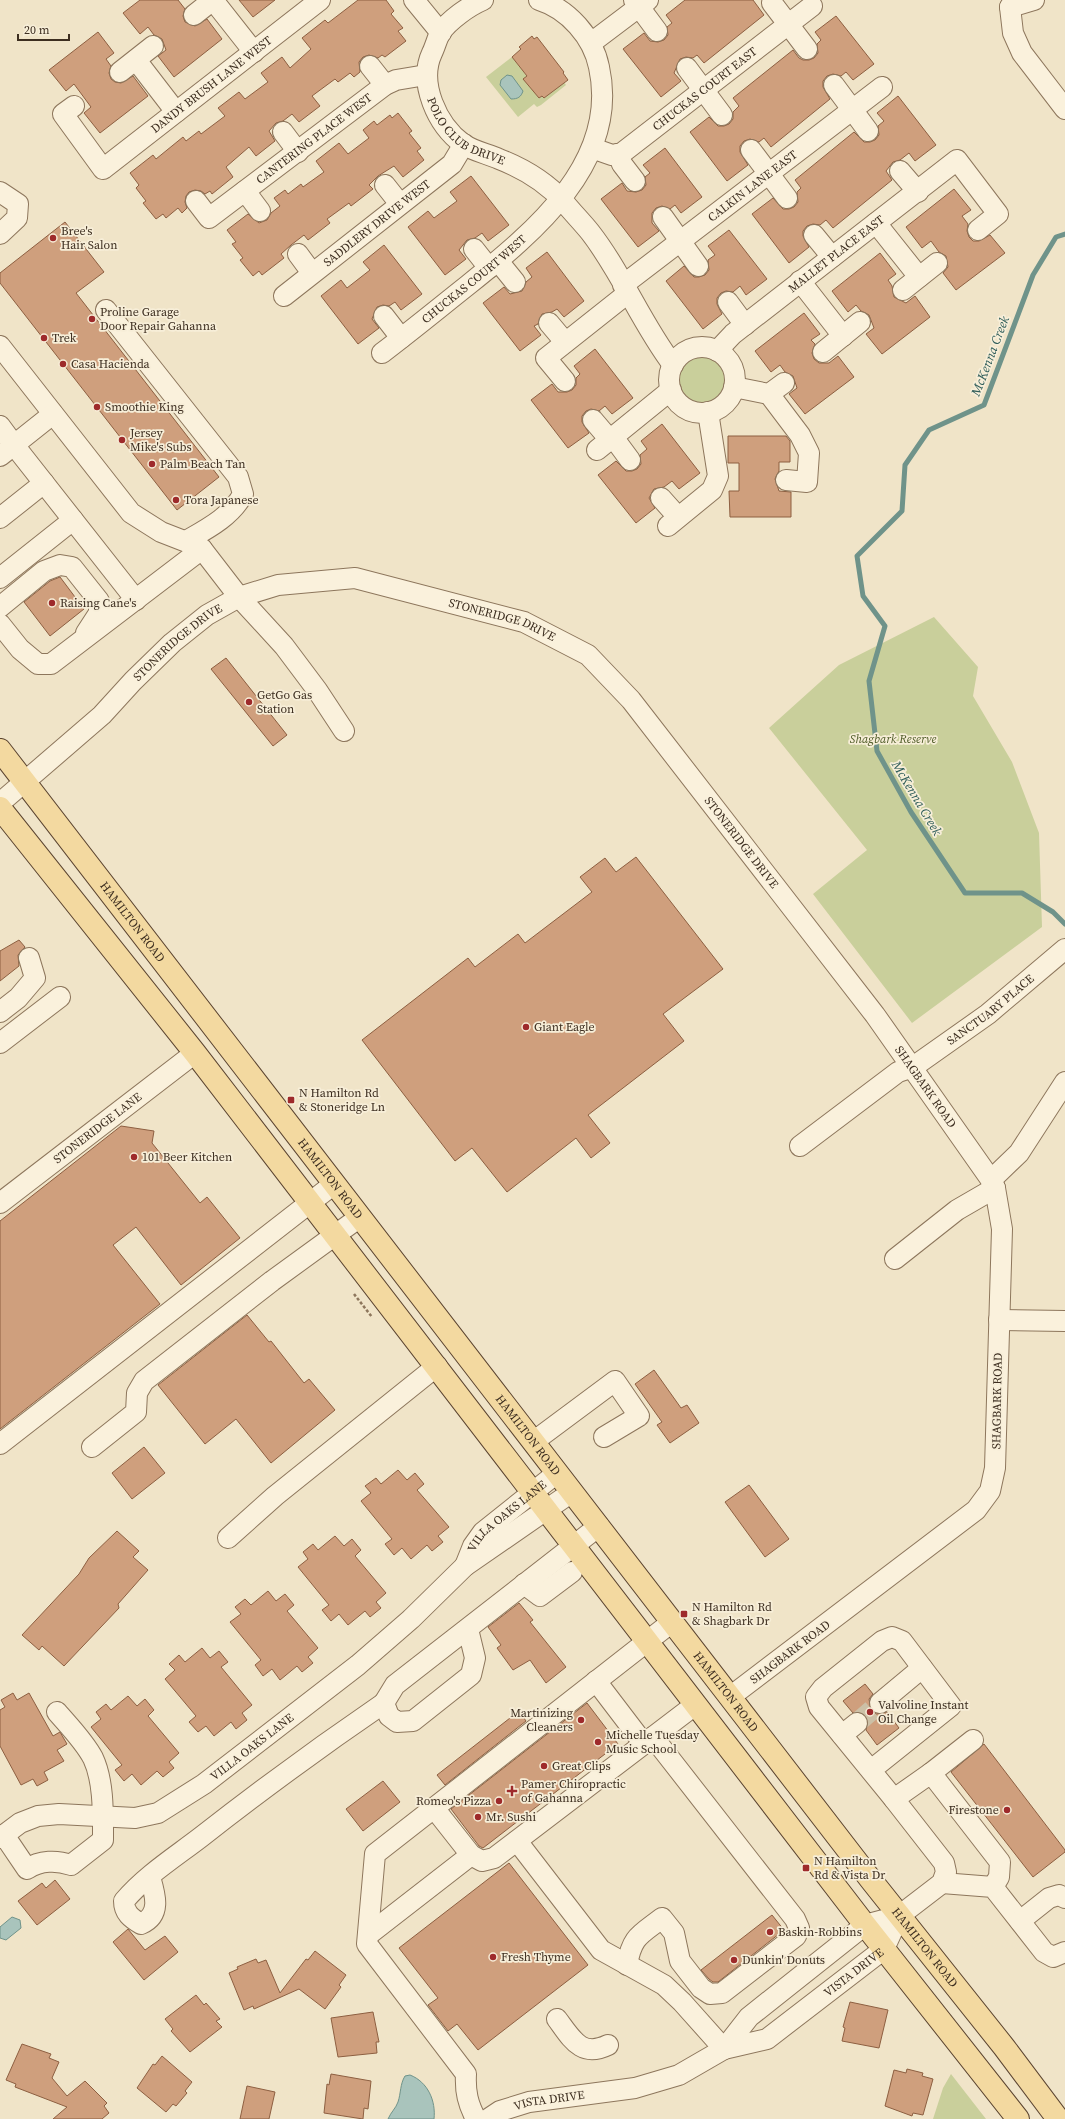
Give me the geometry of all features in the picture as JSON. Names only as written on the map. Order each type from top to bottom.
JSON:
[{"type":"main road","name":"HAMILTON ROAD","points":[[0,750],[730,1698],[899,1916],[1004,2047],[1058,2119]]},
{"type":"main road","points":[[0,808],[194,1053],[437,1366],[532,1493],[865,1926],[1018,2119]]},
{"type":"street","points":[[194,15],[213,0],[254,52]]},
{"type":"street","name":"DANDY BRUSH LANE WEST","points":[[74,106],[63,114],[103,169],[320,0]]},
{"type":"street","points":[[414,0],[441,33]]},
{"type":"street","name":"POLO CLUB DRIVE","points":[[483,0],[463,12],[441,33],[431,55],[426,75],[430,94],[438,113],[448,129],[464,144],[523,171],[542,183],[561,199],[590,232],[626,289],[658,345],[673,365]]},
{"type":"street","points":[[539,0],[568,16],[591,43],[600,66],[604,98],[592,148],[578,174],[561,199]]},
{"type":"street","points":[[1034,0],[1004,4],[1013,33],[1022,52],[1065,109]]},
{"type":"street","points":[[591,43],[640,2],[657,31]]},
{"type":"street","points":[[772,3],[807,49]]},
{"type":"street","name":"CHUCKAS COURT EAST","points":[[618,154],[622,153],[812,6]]},
{"type":"street","points":[[120,72],[153,46]]},
{"type":"street","points":[[136,60],[176,112]]},
{"type":"street","points":[[370,66],[385,85]]},
{"type":"street","points":[[686,68],[722,114]]},
{"type":"street","name":"CANTERING PLACE WEST","points":[[196,201],[209,218],[385,85],[396,80],[426,75]]},
{"type":"street","points":[[834,86],[868,131]]},
{"type":"street","name":"CALKIN LANE EAST","points":[[565,382],[546,358],[681,241],[882,87]]},
{"type":"street","points":[[283,132],[298,152]]},
{"type":"street","name":"SADDLERY DRIVE WEST","points":[[284,296],[452,164],[464,144]]},
{"type":"street","points":[[592,148],[612,155],[618,154],[622,164],[635,181]]},
{"type":"street","points":[[751,150],[787,198]]},
{"type":"street","name":"MALLET PLACE EAST","points":[[717,351],[745,325],[800,281],[918,192],[957,160],[998,214],[978,230]]},
{"type":"street","points":[[900,171],[918,192]]},
{"type":"street","points":[[385,185],[400,204]]},
{"type":"street","points":[[245,191],[260,210]]},
{"type":"street","points":[[0,192],[18,204],[17,218],[0,234]]},
{"type":"street","name":"CHUCKAS COURT WEST","points":[[382,353],[494,265],[540,224],[561,199]]},
{"type":"street","points":[[664,218],[698,266]]},
{"type":"street","points":[[876,224],[919,277]]},
{"type":"street","points":[[814,235],[832,257]]},
{"type":"street","points":[[474,249],[515,282]]},
{"type":"street","points":[[298,254],[312,273]]},
{"type":"street","points":[[903,290],[937,263]]},
{"type":"street","points":[[800,281],[843,336]]},
{"type":"street","points":[[728,302],[745,325]]},
{"type":"street","points":[[0,624],[20,649],[38,664],[51,664],[136,600],[194,545],[205,530],[237,506],[243,494],[238,477],[106,310]]},
{"type":"street","points":[[384,316],[401,338]]},
{"type":"street","points":[[823,352],[860,322]]},
{"type":"street","points":[[549,323],[565,342]]},
{"type":"street","points":[[0,346],[130,513],[161,532],[194,545],[239,598],[284,646],[317,690],[344,731]]},
{"type":"street","points":[[698,347],[709,348],[717,351],[728,359],[734,369],[736,380],[728,401],[720,408],[708,412],[700,413],[689,411],[680,405],[671,390],[669,376],[673,365],[678,357],[688,350],[698,347]]},
{"type":"street","points":[[734,387],[776,389],[809,453],[808,482],[786,480]]},
{"type":"street","points":[[606,442],[671,390]]},
{"type":"street","points":[[661,498],[673,522],[724,480],[718,476],[708,412]]},
{"type":"street","points":[[7,450],[53,414]]},
{"type":"street","points":[[593,420],[606,442],[630,460]]},
{"type":"street","points":[[1,428],[7,450],[44,483],[136,600]]},
{"type":"street","points":[[0,518],[44,483]]},
{"type":"street","points":[[0,578],[73,520]]},
{"type":"street","points":[[0,607],[44,571],[60,565],[72,568],[99,601],[100,613],[78,644]]},
{"type":"street","name":"STONERIDGE DRIVE","points":[[25,782],[102,715],[133,681],[172,643],[207,615],[239,598],[278,585],[355,578],[524,622],[588,654],[631,700],[875,1015]]},
{"type":"street","points":[[0,803],[25,782]]},
{"type":"street","name":"SANCTUARY PLACE","points":[[800,1146],[898,1072],[913,1066],[988,1014],[1065,949]]},
{"type":"street","points":[[0,1012],[18,998],[35,978],[29,958]]},
{"type":"street","points":[[0,1043],[60,998]]},
{"type":"street","name":"SHAGBARK ROAD","points":[[730,1698],[976,1510],[990,1491],[995,1468],[1002,1228],[993,1184],[913,1066],[875,1015]]},
{"type":"street","name":"STONERIDGE LANE","points":[[0,1203],[194,1053]]},
{"type":"street","points":[[895,1259],[957,1210],[993,1184],[1019,1154],[1065,1082]]},
{"type":"street","points":[[128,1084],[148,1089]]},
{"type":"street","points":[[0,1444],[334,1184]]},
{"type":"street","points":[[92,1447],[136,1412],[136,1393],[144,1381],[360,1217]]},
{"type":"street","points":[[999,1320],[1065,1321]]},
{"type":"street","points":[[228,1538],[275,1496],[437,1366]]},
{"type":"street","points":[[533,1442],[616,1381],[639,1416],[604,1437]]},
{"type":"street","name":"VILLA OAKS LANE","points":[[465,1566],[473,1546],[482,1532],[557,1473]]},
{"type":"street","name":"VILLA OAKS LANE","points":[[2,1837],[20,1823],[38,1816],[59,1814],[135,1818],[158,1813],[204,1784],[358,1665],[411,1619],[465,1566],[547,1511],[572,1492]]},
{"type":"street","points":[[150,1877],[311,1753],[384,1703],[395,1685],[599,1526]]},
{"type":"street","points":[[524,1584],[540,1596],[572,1572]]},
{"type":"street","points":[[476,2119],[469,2105],[465,2091],[466,2074],[367,1944],[375,1854],[672,1622]]},
{"type":"street","points":[[384,1703],[389,1716],[397,1722],[413,1721],[471,1675],[475,1658],[468,1628]]},
{"type":"street","points":[[871,1770],[952,1706],[902,1641],[892,1637],[882,1641],[823,1688],[816,1697],[819,1707],[849,1729],[871,1770],[944,1863],[946,1872],[942,1883],[899,1916]]},
{"type":"street","points":[[880,1703],[922,1668]]},
{"type":"street","points":[[596,1682],[649,1740],[795,1918],[798,1928],[796,1936],[722,1993],[710,1994],[701,1988],[680,1962],[674,1933],[662,1918],[634,1940],[627,1965]]},
{"type":"street","points":[[434,1808],[471,1855],[482,1860],[494,1858],[695,1705]]},
{"type":"street","points":[[2,1837],[27,1869],[40,1863],[52,1862],[71,1865],[103,1840],[103,1816],[97,1768],[92,1758],[57,1712]]},
{"type":"street","points":[[894,1799],[931,1773],[973,1740]]},
{"type":"street","points":[[931,1773],[1000,1862],[999,1877],[992,1887]]},
{"type":"street","points":[[517,1841],[601,1950],[664,1985],[682,2002],[724,2049]]},
{"type":"street","points":[[368,1935],[471,1855]]},
{"type":"street","points":[[942,1883],[992,1887],[1044,1952],[1052,1957],[1065,1952]]},
{"type":"street","points":[[1020,1921],[1049,1898],[1058,1895],[1065,1898]]},
{"type":"street","name":"VISTA DRIVE","points":[[724,2049],[749,2017],[865,1926],[899,1916]]},
{"type":"street","name":"VISTA DRIVE","points":[[488,2119],[500,2111],[529,2102],[635,2088],[679,2075],[724,2049],[767,2039],[884,1949],[899,1916]]},
{"type":"street","points":[[557,2019],[575,2042],[586,2050],[597,2050],[608,2045]]},
{"type":"green space","points":[[512,57],[527,76],[524,79],[539,98],[542,96],[544,98],[564,82],[566,85],[541,105],[537,107],[534,104],[518,117],[486,77]]},
{"type":"green space","points":[[702,356],[711,358],[719,363],[724,371],[726,380],[724,389],[719,397],[711,402],[702,404],[693,402],[685,397],[680,389],[678,380],[680,371],[685,363],[693,358]]},
{"type":"green space","name":"Shagbark Reserve","points":[[934,617],[978,667],[973,696],[1012,762],[1039,833],[1042,927],[912,1023],[813,894],[867,850],[769,728],[839,665]]},
{"type":"green space","points":[[951,2074],[986,2119],[933,2119],[943,2088]]},
{"type":"water","points":[[507,75],[512,76],[523,91],[517,98],[511,99],[500,85],[501,80]]},
{"type":"water","points":[[12,1917],[20,1920],[21,1928],[6,1940],[0,1938],[0,1927]]},
{"type":"water","points":[[410,2075],[422,2082],[430,2093],[434,2106],[434,2119],[388,2119],[398,2102],[403,2079],[405,2076]]},
{"type":"building","points":[[140,0],[178,0],[185,9],[183,16],[185,22],[195,26],[207,19],[222,39],[174,77],[158,56],[166,50],[162,39],[154,35],[148,27],[140,34],[123,13]]},
{"type":"building","points":[[239,0],[275,0],[253,17]]},
{"type":"building","points":[[358,0],[386,0],[394,11],[391,14],[403,28],[398,31],[406,41],[385,57],[382,55],[378,58],[369,55],[363,57],[359,62],[360,72],[354,77],[350,73],[338,82],[335,79],[312,96],[320,106],[299,122],[292,114],[283,121],[276,123],[269,131],[275,141],[256,156],[249,147],[226,167],[233,177],[212,194],[210,191],[205,194],[201,191],[195,190],[189,192],[186,196],[185,202],[187,208],[182,213],[178,208],[166,218],[163,214],[156,219],[143,203],[146,201],[136,188],[139,185],[130,173],[153,155],[156,159],[183,137],[186,141],[199,131],[201,134],[225,116],[218,108],[239,92],[245,99],[268,82],[261,73],[282,57],[290,68],[311,49],[302,38],[325,20],[328,23]]},
{"type":"building","points":[[685,0],[753,0],[764,15],[704,63],[697,55],[693,58],[686,57],[680,59],[674,73],[681,81],[661,97],[623,49],[644,33],[650,41],[658,42],[664,40],[668,35],[667,27],[672,23],[666,15]]},
{"type":"building","points":[[836,16],[874,64],[853,80],[846,72],[841,76],[833,74],[827,76],[823,81],[823,87],[830,99],[771,147],[764,138],[759,142],[750,139],[744,141],[740,146],[740,152],[748,165],[727,181],[690,132],[709,117],[718,126],[729,124],[733,119],[733,112],[739,106],[733,98],[793,50],[799,58],[803,60],[814,58],[818,53],[817,44],[821,40],[815,32]]},
{"type":"building","points":[[98,32],[114,53],[106,59],[111,66],[109,73],[111,79],[115,82],[121,83],[133,76],[148,96],[100,133],[84,113],[91,107],[74,84],[66,91],[49,70]]},
{"type":"building","points":[[532,36],[534,39],[537,37],[564,72],[563,73],[568,80],[544,98],[542,96],[539,98],[523,79],[527,76],[512,57],[521,49],[519,47]]},
{"type":"building","points":[[898,96],[936,145],[915,161],[909,153],[900,160],[893,162],[886,171],[892,180],[833,228],[826,220],[820,225],[813,224],[807,226],[803,231],[803,236],[809,247],[789,263],[752,214],[773,198],[783,209],[794,207],[798,202],[797,192],[801,188],[795,180],[854,132],[864,142],[875,140],[879,135],[878,126],[884,121],[877,113]]},
{"type":"building","points":[[398,113],[412,131],[409,133],[421,148],[417,151],[424,160],[403,177],[394,166],[378,176],[369,185],[373,189],[351,206],[349,203],[327,219],[330,223],[308,240],[304,235],[291,245],[281,254],[284,258],[262,275],[259,271],[253,276],[240,260],[243,258],[232,244],[236,242],[227,230],[248,214],[259,223],[267,220],[271,213],[280,206],[274,198],[285,190],[288,194],[301,184],[303,187],[324,172],[316,161],[339,143],[348,154],[369,138],[363,130],[374,121],[377,125],[390,115],[392,118]]},
{"type":"building","points":[[665,148],[702,197],[681,213],[675,205],[670,209],[662,206],[656,208],[652,213],[652,223],[659,231],[638,247],[601,199],[622,183],[627,191],[636,192],[642,190],[646,185],[645,177],[650,173],[643,165]]},
{"type":"building","points":[[471,176],[509,225],[488,241],[482,233],[475,238],[467,240],[459,250],[466,259],[445,275],[408,227],[428,211],[434,218],[457,201],[450,192]]},
{"type":"building","points":[[954,189],[971,210],[962,216],[968,224],[967,231],[969,237],[973,241],[979,241],[990,235],[1005,253],[956,290],[943,273],[948,267],[946,256],[939,252],[931,241],[922,248],[906,227]]},
{"type":"building","points":[[65,222],[104,272],[76,293],[219,477],[177,510],[0,283],[0,273]]},
{"type":"building","points":[[729,230],[767,279],[746,295],[740,286],[733,292],[726,291],[721,293],[717,298],[717,304],[722,314],[703,329],[666,281],[684,266],[694,277],[705,275],[709,270],[708,260],[715,255],[708,246]]},
{"type":"building","points":[[384,245],[422,294],[401,310],[395,302],[389,306],[383,305],[377,307],[372,319],[379,328],[358,344],[321,296],[341,280],[347,288],[370,270],[363,262]]},
{"type":"building","points":[[547,252],[584,301],[564,317],[557,309],[552,312],[542,314],[538,324],[534,326],[541,335],[520,351],[483,303],[504,287],[510,294],[522,291],[526,282],[532,277],[526,268]]},
{"type":"building","points":[[880,253],[896,274],[888,280],[892,286],[894,297],[906,303],[915,296],[930,317],[882,354],[866,334],[874,328],[869,315],[861,311],[856,305],[848,312],[832,291]]},
{"type":"building","points":[[804,313],[820,334],[811,340],[815,344],[812,353],[814,359],[819,363],[829,363],[838,356],[854,377],[805,414],[789,394],[797,388],[793,376],[785,372],[780,365],[771,372],[755,351]]},
{"type":"building","points":[[595,349],[633,398],[612,414],[605,406],[599,411],[591,409],[586,411],[582,416],[582,422],[589,433],[568,448],[531,400],[552,384],[558,392],[567,392],[572,390],[576,385],[576,378],[580,374],[574,366]]},
{"type":"building","points":[[662,424],[700,473],[679,489],[672,481],[664,487],[654,489],[649,498],[655,508],[636,523],[598,475],[616,461],[626,471],[637,469],[641,464],[640,455],[647,449],[641,441]]},
{"type":"building","points":[[728,436],[786,436],[790,441],[790,462],[779,462],[779,471],[775,479],[779,491],[791,492],[791,517],[730,517],[729,491],[739,491],[739,463],[728,463]]},
{"type":"building","name":"Raising Cane's","points":[[60,577],[84,609],[50,636],[24,602],[50,581]]},
{"type":"building","name":"GetGo Gas Station","points":[[226,658],[287,735],[273,746],[211,669]]},
{"type":"building","name":"Giant Eagle","points":[[636,857],[723,969],[663,1014],[684,1041],[588,1115],[610,1143],[591,1158],[576,1138],[507,1192],[472,1148],[455,1161],[362,1040],[468,958],[475,967],[518,934],[525,943],[592,892],[580,877],[605,858],[616,872]]},
{"type":"building","points":[[19,940],[25,947],[18,955],[19,966],[0,981],[0,951]]},
{"type":"building","points":[[121,1126],[154,1131],[152,1143],[200,1203],[207,1197],[240,1238],[181,1285],[136,1227],[113,1245],[160,1304],[0,1429],[0,1221]]},
{"type":"building","points":[[247,1315],[269,1342],[271,1341],[304,1383],[309,1379],[335,1410],[271,1463],[236,1419],[205,1444],[158,1385]]},
{"type":"building","points":[[654,1370],[681,1408],[687,1405],[699,1423],[670,1443],[657,1425],[662,1422],[635,1384]]},
{"type":"building","points":[[144,1447],[165,1473],[132,1499],[112,1473]]},
{"type":"building","points":[[398,1470],[407,1480],[415,1473],[424,1484],[417,1490],[449,1527],[438,1536],[443,1542],[432,1551],[427,1545],[411,1559],[402,1548],[394,1555],[385,1544],[392,1539],[361,1501],[371,1493],[365,1486],[376,1478],[381,1484]]},
{"type":"building","points":[[749,1485],[789,1539],[765,1557],[725,1502]]},
{"type":"building","points":[[117,1531],[139,1551],[133,1557],[148,1570],[118,1604],[119,1608],[64,1666],[42,1646],[39,1650],[22,1635],[79,1574],[89,1558]]},
{"type":"building","points":[[335,1536],[344,1546],[352,1539],[361,1550],[355,1556],[386,1593],[376,1602],[381,1608],[370,1617],[365,1611],[348,1625],[339,1614],[331,1621],[322,1610],[329,1605],[298,1567],[308,1559],[303,1552],[313,1544],[318,1550]]},
{"type":"building","points":[[268,1591],[276,1601],[285,1594],[294,1605],[287,1611],[318,1648],[308,1657],[313,1663],[302,1672],[297,1666],[280,1680],[272,1669],[263,1676],[255,1665],[261,1660],[230,1622],[241,1614],[235,1607],[245,1599],[251,1605]]},
{"type":"building","points":[[519,1603],[533,1620],[530,1622],[566,1667],[546,1683],[530,1660],[513,1670],[497,1648],[501,1645],[488,1627]]},
{"type":"building","points":[[202,1648],[210,1658],[219,1651],[228,1662],[221,1667],[252,1705],[242,1713],[247,1720],[236,1729],[231,1722],[214,1736],[206,1726],[198,1732],[189,1722],[196,1716],[165,1679],[175,1670],[169,1664],[179,1655],[185,1662]]},
{"type":"building","name":"Valvoline Instant Oil Change","points":[[865,1684],[873,1694],[869,1699],[871,1710],[876,1714],[887,1712],[899,1728],[877,1745],[866,1730],[868,1722],[866,1716],[861,1712],[853,1713],[843,1701]]},
{"type":"building","points":[[13,1693],[17,1700],[29,1693],[53,1736],[60,1732],[67,1744],[57,1750],[64,1761],[44,1772],[48,1780],[37,1786],[33,1779],[21,1785],[0,1746],[0,1710],[5,1707],[1,1700]]},
{"type":"building","points":[[128,1696],[137,1706],[145,1699],[154,1710],[148,1716],[179,1753],[169,1762],[174,1768],[163,1777],[157,1771],[141,1785],[132,1774],[124,1781],[115,1770],[122,1765],[91,1727],[101,1719],[96,1712],[106,1704],[111,1710]]},
{"type":"building","points":[[587,1703],[618,1744],[483,1848],[479,1846],[451,1809]]},
{"type":"building","points":[[519,1711],[526,1721],[445,1785],[437,1775]]},
{"type":"building","name":"Firestone","points":[[984,1744],[1065,1850],[1065,1852],[1033,1877],[951,1772]]},
{"type":"building","points":[[383,1781],[400,1802],[363,1831],[346,1809]]},
{"type":"building","name":"Fresh Thyme","points":[[509,1863],[588,1965],[478,2050],[457,2024],[448,2031],[428,2005],[438,1998],[399,1948]]},
{"type":"building","points":[[55,1880],[70,1899],[37,1925],[18,1901],[42,1883],[46,1888]]},
{"type":"building","name":"Dunkin' Donuts","points":[[772,1915],[784,1930],[718,1982],[713,1982],[701,1970]]},
{"type":"building","points":[[128,1929],[145,1950],[165,1936],[178,1952],[144,1980],[113,1942]]},
{"type":"building","points":[[315,1951],[346,1975],[339,1985],[341,1987],[325,2009],[299,1989],[254,2009],[253,2006],[244,2010],[229,1973],[238,1969],[237,1967],[256,1959],[258,1963],[266,1960],[280,1993],[306,1959],[308,1960]]},
{"type":"building","points":[[196,1995],[204,2005],[206,2003],[220,2019],[216,2021],[222,2027],[190,2052],[171,2031],[173,2029],[165,2019]]},
{"type":"building","points":[[850,2002],[888,2010],[879,2048],[842,2041],[845,2028],[843,2027]]},
{"type":"building","points":[[373,2012],[379,2042],[376,2042],[377,2053],[338,2057],[331,2018]]},
{"type":"building","points":[[22,2044],[51,2054],[49,2058],[59,2062],[52,2078],[67,2096],[85,2081],[107,2103],[104,2106],[109,2113],[102,2119],[53,2119],[67,2107],[15,2087],[16,2084],[6,2080]]},
{"type":"building","points":[[162,2056],[192,2082],[185,2091],[187,2093],[176,2106],[173,2104],[166,2112],[137,2088],[153,2064],[155,2065]]},
{"type":"building","points":[[907,2069],[923,2073],[922,2076],[933,2079],[923,2115],[913,2113],[912,2116],[885,2106],[894,2070],[906,2073]]},
{"type":"building","points":[[331,2074],[371,2081],[368,2109],[364,2108],[363,2119],[324,2113],[327,2084],[329,2085]]},
{"type":"building","points":[[247,2086],[275,2092],[269,2119],[240,2119]]},
{"type":"waterway","name":"McKenna Creek","points":[[1065,234],[1056,237],[1033,275],[984,405],[929,430],[905,465],[902,511],[857,556],[863,596],[885,626],[869,681],[877,751],[911,812],[965,893],[1022,893],[1053,912],[1065,924]]},
{"type":"tunnel","points":[[857,1723],[880,1703]]},
{"type":"place","name":"Bree's Hair Salon","points":[[53,238]]},
{"type":"place","name":"Proline Garage Door Repair Gahanna","points":[[92,319]]},
{"type":"place","name":"Trek","points":[[44,338]]},
{"type":"place","name":"Casa Hacienda","points":[[63,364]]},
{"type":"place","name":"Smoothie King","points":[[97,407]]},
{"type":"place","name":"Jersey Mike's Subs","points":[[122,440]]},
{"type":"place","name":"Palm Beach Tan","points":[[152,464]]},
{"type":"place","name":"Tora Japanese","points":[[176,500]]},
{"type":"place","name":"Raising Cane's","points":[[52,603]]},
{"type":"place","name":"GetGo Gas Station","points":[[249,702]]},
{"type":"place","name":"Giant Eagle","points":[[526,1027]]},
{"type":"place","name":"N Hamilton Rd & Stoneridge Ln","points":[[291,1100]]},
{"type":"place","name":"101 Beer Kitchen","points":[[134,1157]]},
{"type":"place","name":"N Hamilton Rd & Shagbark Dr","points":[[684,1614]]},
{"type":"place","name":"Valvoline Instant Oil Change","points":[[870,1712]]},
{"type":"place","name":"Martinizing Cleaners","points":[[581,1720]]},
{"type":"place","name":"Michelle Tuesday Music School","points":[[598,1742]]},
{"type":"place","name":"Great Clips","points":[[544,1766]]},
{"type":"place","name":"Pamer Chiropractic of Gahanna","points":[[512,1791]]},
{"type":"place","name":"Romeo's Pizza","points":[[499,1801]]},
{"type":"place","name":"Firestone","points":[[1007,1810]]},
{"type":"place","name":"Mr. Sushi","points":[[478,1817]]},
{"type":"place","name":"N Hamilton Rd & Vista Dr","points":[[806,1868]]},
{"type":"place","name":"Baskin-Robbins","points":[[770,1932]]},
{"type":"place","name":"Fresh Thyme","points":[[493,1957]]},
{"type":"place","name":"Dunkin' Donuts","points":[[734,1960]]}]
